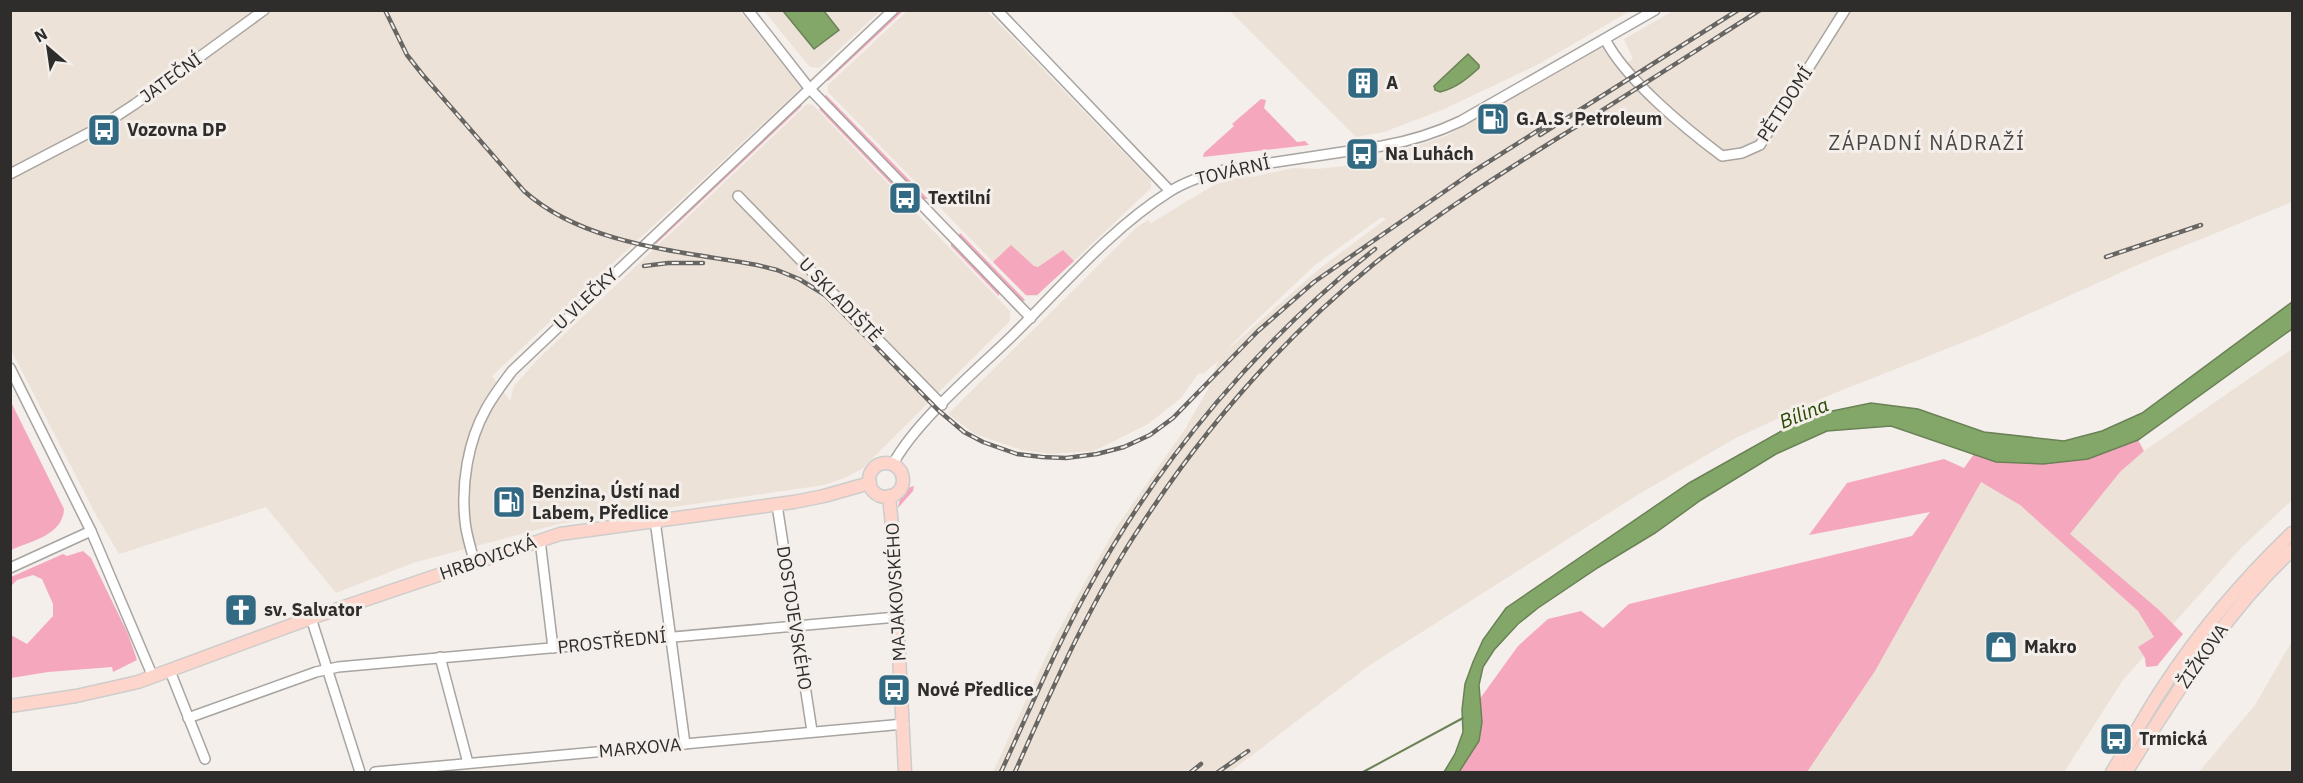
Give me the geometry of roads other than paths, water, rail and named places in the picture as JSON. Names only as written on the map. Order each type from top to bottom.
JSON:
[{"type":"main road","points":[[883,463],[893,464],[900,469],[903,482],[897,493],[889,496],[878,494],[870,483],[870,474],[874,468],[883,463]]},
{"type":"main road","name":"HRBOVICKÁ","points":[[10,705],[93,693],[153,677],[311,618],[540,540],[582,530],[777,505],[824,496],[870,483]]},
{"type":"main road","name":"MAJAKOVSKÉHO","points":[[889,496],[905,772]]},
{"type":"main road","name":"ŽIŽKOVA","points":[[2112,772],[2170,676],[2205,628],[2247,578],[2292,533]]},
{"type":"main road","name":"ŽIŽKOVA","points":[[2126,772],[2210,644],[2256,587],[2292,550]]},
{"type":"main road","name":"MAJAKOVSKÉHO","points":[[904,724],[915,772]]},
{"type":"street","name":"JATEČNÍ","points":[[10,174],[100,127],[264,10]]},
{"type":"street","points":[[747,10],[809,88],[1031,318]]},
{"type":"street","name":"U VLEČKY","points":[[474,561],[465,522],[468,460],[485,410],[512,371],[893,10]]},
{"type":"street","points":[[996,10],[1170,191]]},
{"type":"street","name":"TOVÁRNÍ","points":[[893,464],[902,448],[942,405],[1115,235],[1170,191],[1199,177],[1224,170],[1406,142],[1430,134],[1461,121],[1655,10]]},
{"type":"street","name":"PĚTIDOMÍ","points":[[1605,39],[1611,52],[1636,81],[1700,140],[1722,156],[1742,153],[1760,145],[1845,10]]},
{"type":"street","name":"U SKLADIŠTĚ","points":[[738,196],[942,405]]},
{"type":"street","points":[[10,368],[91,531],[153,677]]},
{"type":"street","name":"DOSTOJEVSKÉHO","points":[[777,505],[812,731]]},
{"type":"street","points":[[655,520],[685,744]]},
{"type":"street","points":[[10,568],[91,531]]},
{"type":"street","points":[[540,540],[553,648]]},
{"type":"street","name":"PROSTŘEDNÍ","points":[[188,718],[328,669],[897,617]]},
{"type":"street","points":[[311,618],[360,772]]},
{"type":"street","points":[[440,657],[468,763]]},
{"type":"street","points":[[170,671],[205,759]]},
{"type":"street","name":"MARXOVA","points":[[375,772],[904,724]]},
{"type":"waterway","points":[[1363,772],[1463,718]]},
{"type":"railway","points":[[385,10],[407,55],[422,74],[524,191],[548,209],[575,223],[634,243],[757,265],[799,279],[825,295],[938,410],[964,432],[983,442],[1017,454],[1042,457],[1066,458],[1097,454],[1124,447],[1150,435],[1173,418],[1258,331],[1314,282],[1474,171],[1545,126]]},
{"type":"railway","points":[[1540,135],[1738,10]]},
{"type":"railway","points":[[1015,772],[1073,645],[1123,554],[1193,452],[1248,384],[1278,352],[1341,291],[1420,229],[1513,166],[1760,10]]},
{"type":"railway","points":[[2106,257],[2201,225]]},
{"type":"railway","points":[[1001,772],[1044,677],[1091,584],[1149,490],[1182,446],[1253,361],[1333,284],[1375,249]]},
{"type":"railway","points":[[644,266],[703,263]]},
{"type":"railway","points":[[1218,772],[1248,751]]},
{"type":"railway","points":[[1191,772],[1201,764]]},
{"type":"place","name":"A","points":[[1363,83]]},
{"type":"place","name":"G.A.S. Petroleum","points":[[1493,119]]},
{"type":"place","name":"Vozovna DP","points":[[104,130]]},
{"type":"place","name":"Na Luhách","points":[[1362,154]]},
{"type":"place","name":"Textilní","points":[[905,198]]},
{"type":"place","name":"Benzina, Ústí nad Labem, Předlice","points":[[509,502]]},
{"type":"place","name":"sv. Salvator","points":[[241,610]]},
{"type":"place","name":"Makro","points":[[2001,647]]},
{"type":"place","name":"Nové Předlice","points":[[894,690]]},
{"type":"place","name":"Trmická","points":[[2116,739]]},
{"type":"district","name":"ZÁPADNÍ NÁDRAŽÍ","points":[[1927,143]]},
{"type":"water label","name":"Bílina","points":[[1804,413]]}]
